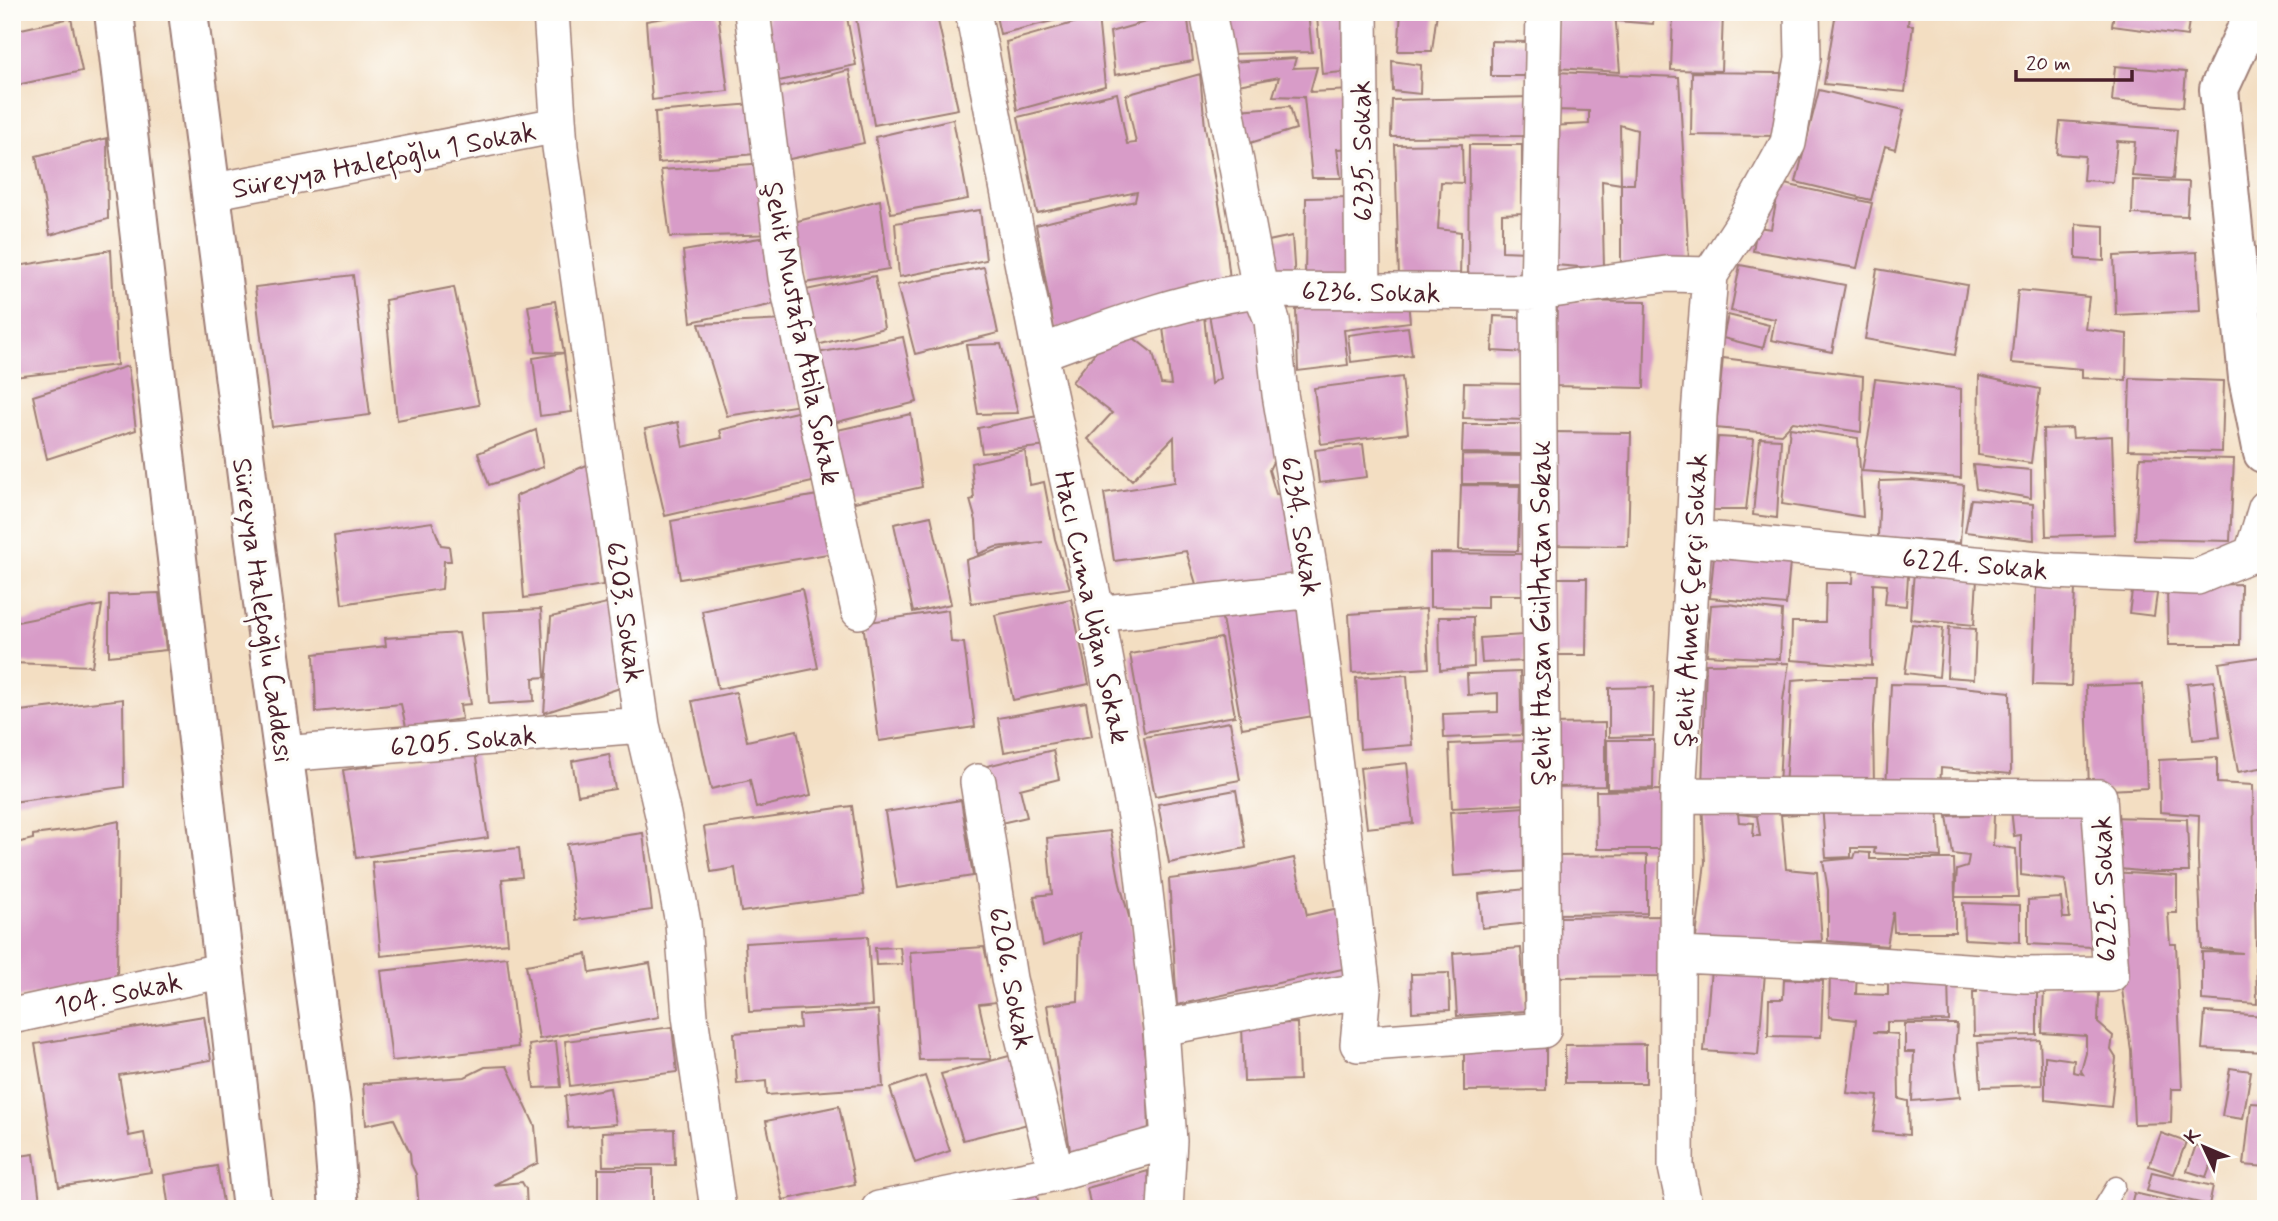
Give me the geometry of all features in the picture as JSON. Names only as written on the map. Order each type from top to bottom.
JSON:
[{"type":"main road","points":[[114,12],[252,1209]]},
{"type":"main road","name":"Süreyya Halefoğlu Caddesi","points":[[188,12],[331,1105],[339,1209]]},
{"type":"main road","points":[[2265,460],[2248,378],[2219,89],[2248,26],[2266,15]]},
{"type":"street","name":"6203. Sokak","points":[[551,12],[558,125],[642,725],[663,815],[683,923],[690,1016],[718,1209]]},
{"type":"street","name":"Şehit Mustafa Atila Sokak","points":[[752,12],[786,276],[859,611]]},
{"type":"street","name":"Hacı Cuma Uğan Sokak","points":[[973,12],[1040,353],[1097,614],[1138,833],[1161,1028],[1169,1141],[1165,1209]]},
{"type":"street","name":"6234. Sokak","points":[[1208,12],[1260,290],[1272,320],[1280,394],[1313,590],[1363,990],[1358,1044]]},
{"type":"street","name":"6235. Sokak","points":[[1360,12],[1363,290]]},
{"type":"street","name":"Şehit Hasan Gültutan Sokak","points":[[1358,1044],[1543,1030],[1538,292],[1544,12]]},
{"type":"street","name":"Şehit Ahmet Çerçi Sokak","points":[[1685,1209],[1675,1167],[1678,795],[1699,415],[1710,275],[1745,221],[1788,143],[1803,58],[1802,12]]},
{"type":"street","points":[[1803,58],[1818,12]]},
{"type":"street","name":"Süreyya Halefoğlu 1 Sokak","points":[[210,192],[558,125]]},
{"type":"street","name":"6236. Sokak","points":[[1040,353],[1168,309],[1230,293],[1260,290],[1538,292],[1666,274],[1710,275]]},
{"type":"street","name":"6224. Sokak","points":[[1694,538],[2053,570],[2197,577],[2252,554],[2266,508]]},
{"type":"street","points":[[1097,614],[1313,590]]},
{"type":"street","name":"6205. Sokak","points":[[283,754],[642,725]]},
{"type":"street","name":"6206. Sokak","points":[[978,782],[1009,979],[1056,1173]]},
{"type":"street","name":"6225. Sokak","points":[[1678,795],[2099,797],[2111,974],[2025,975],[1678,955]]},
{"type":"street","name":"104. Sokak","points":[[12,1016],[225,970]]},
{"type":"street","points":[[1161,1028],[1363,990]]},
{"type":"street","points":[[878,1209],[1056,1173],[1169,1141]]},
{"type":"lane","points":[[2102,1209],[2116,1186]]},
{"type":"building","points":[[699,12],[718,12],[728,91],[652,100],[646,21]]},
{"type":"building","points":[[767,12],[846,12],[856,65],[774,82]]},
{"type":"building","points":[[855,12],[936,12],[958,109],[874,125]]},
{"type":"building","points":[[995,12],[1085,12],[1085,13],[1000,34]]},
{"type":"building","points":[[1109,12],[1155,12],[1155,14],[1110,19]]},
{"type":"building","points":[[1187,12],[1193,61],[1115,75],[1110,32]]},
{"type":"building","points":[[1257,12],[1308,12],[1312,52],[1227,54],[1223,18]]},
{"type":"building","points":[[1401,12],[1437,12],[1432,51],[1398,51]]},
{"type":"building","points":[[1556,12],[1615,12],[1620,72],[1556,68]]},
{"type":"building","points":[[1619,12],[1654,12],[1653,24],[1618,21]]},
{"type":"building","points":[[1673,12],[1723,13],[1721,71],[1671,70]]},
{"type":"building","points":[[1836,12],[1909,12],[1908,25],[1913,25],[1905,92],[1824,84]]},
{"type":"building","points":[[2114,12],[2190,12],[2187,36],[2112,26]]},
{"type":"building","points":[[1348,14],[1353,71],[1322,74],[1317,17]]},
{"type":"building","points":[[1098,16],[1105,86],[1017,110],[1006,42]]},
{"type":"building","points":[[71,18],[82,71],[12,86],[12,31]]},
{"type":"building","points":[[1491,41],[1528,42],[1528,76],[1491,76]]},
{"type":"building","points":[[1296,58],[1293,68],[1317,67],[1310,92],[1352,90],[1355,148],[1337,149],[1341,178],[1312,178],[1304,97],[1273,96],[1279,77],[1228,87],[1229,62]]},
{"type":"building","points":[[1392,61],[1421,65],[1420,94],[1393,91]]},
{"type":"building","points":[[2115,66],[2186,72],[2183,107],[2112,101]]},
{"type":"building","points":[[849,70],[864,143],[776,162],[774,89]]},
{"type":"building","points":[[1554,72],[1679,77],[1689,260],[1621,269],[1621,184],[1602,181],[1604,269],[1555,265],[1550,126],[1589,124],[1589,111],[1552,110]],"holes":[[[1620,125],[1637,130],[1634,184],[1621,184]]]},
{"type":"building","points":[[1692,72],[1781,73],[1780,136],[1691,135]]},
{"type":"building","points":[[1200,74],[1205,127],[1225,236],[1231,288],[1150,311],[1054,329],[1036,225],[1135,201],[1137,192],[1037,213],[1018,117],[1117,93],[1127,144],[1136,143],[1126,95]]},
{"type":"building","points":[[1819,90],[1904,110],[1895,149],[1885,146],[1871,200],[1796,182]]},
{"type":"building","points":[[1536,97],[1530,136],[1391,137],[1392,100]]},
{"type":"building","points":[[753,104],[765,153],[658,163],[655,112]]},
{"type":"building","points":[[1290,106],[1296,129],[1250,143],[1238,110]]},
{"type":"building","points":[[953,119],[968,199],[891,213],[875,137]]},
{"type":"building","points":[[2060,121],[2177,130],[2173,179],[2132,176],[2135,142],[2117,141],[2113,182],[2083,180],[2085,156],[2057,154]]},
{"type":"building","points":[[107,138],[108,219],[50,235],[36,156]]},
{"type":"building","points":[[1462,144],[1463,183],[1441,182],[1438,229],[1461,232],[1460,278],[1399,278],[1395,145]]},
{"type":"building","points":[[1469,145],[1522,145],[1522,213],[1502,214],[1502,251],[1527,252],[1527,283],[1468,282]]},
{"type":"building","points":[[768,163],[777,234],[670,237],[661,170]]},
{"type":"building","points":[[2133,180],[2189,182],[2187,216],[2132,214]]},
{"type":"building","points":[[1780,183],[1872,203],[1857,268],[1753,251],[1757,227],[1771,229]]},
{"type":"building","points":[[1349,197],[1353,275],[1305,281],[1306,198]]},
{"type":"building","points":[[880,200],[889,269],[805,283],[790,223]]},
{"type":"building","points":[[980,210],[986,260],[899,277],[895,223]]},
{"type":"building","points":[[2076,224],[2104,226],[2104,261],[2076,259]]},
{"type":"building","points":[[1292,236],[1295,279],[1262,287],[1259,243]]},
{"type":"building","points":[[766,237],[779,303],[691,322],[683,251]]},
{"type":"building","points":[[111,250],[117,365],[14,377],[12,267]]},
{"type":"building","points":[[2197,252],[2200,311],[2116,315],[2114,256]]},
{"type":"building","points":[[1740,265],[1845,285],[1832,352],[1771,340],[1775,319],[1731,311]]},
{"type":"building","points":[[984,267],[998,333],[915,354],[897,285]]},
{"type":"building","points":[[1877,269],[1967,285],[1955,355],[1865,339]]},
{"type":"building","points":[[353,275],[370,415],[272,427],[255,287]]},
{"type":"building","points":[[875,276],[884,328],[817,345],[801,291]]},
{"type":"building","points":[[454,287],[479,405],[397,420],[385,300]]},
{"type":"building","points":[[2018,290],[2089,297],[2085,329],[2127,334],[2126,380],[2082,378],[2082,369],[2011,363]]},
{"type":"building","points":[[1363,291],[1408,302],[1410,322],[1344,330],[1348,365],[1298,371],[1296,310]]},
{"type":"building","points":[[1261,298],[1281,445],[1269,470],[1276,494],[1290,495],[1306,591],[1199,594],[1186,551],[1114,561],[1104,493],[1175,482],[1174,437],[1132,480],[1088,439],[1112,413],[1072,382],[1117,325],[1153,353],[1161,384],[1171,385],[1161,314],[1203,306],[1211,384],[1220,378],[1208,308]]},
{"type":"building","points":[[555,301],[564,353],[536,352],[528,306]]},
{"type":"building","points":[[1557,301],[1646,302],[1644,388],[1555,386]]},
{"type":"building","points":[[1728,315],[1769,325],[1763,348],[1723,338]]},
{"type":"building","points":[[1494,316],[1530,318],[1527,353],[1492,351]]},
{"type":"building","points":[[786,320],[801,405],[727,416],[699,324]]},
{"type":"building","points":[[1408,327],[1412,355],[1351,362],[1348,335]]},
{"type":"building","points":[[903,337],[917,402],[829,424],[812,354]]},
{"type":"building","points":[[1001,344],[1018,413],[978,414],[966,345]]},
{"type":"building","points":[[564,353],[572,412],[540,416],[533,358]]},
{"type":"building","points":[[1723,358],[1863,376],[1861,432],[1793,422],[1781,434],[1716,428]]},
{"type":"building","points":[[128,366],[136,430],[47,459],[33,396]]},
{"type":"building","points":[[1979,376],[2040,389],[2031,463],[1978,455]]},
{"type":"building","points":[[1402,377],[1408,433],[1321,444],[1314,388]]},
{"type":"building","points":[[2130,378],[2224,381],[2222,452],[2128,450]]},
{"type":"building","points":[[1875,379],[1961,389],[1961,478],[1862,471]]},
{"type":"building","points":[[1464,383],[1527,384],[1526,420],[1463,418]]},
{"type":"building","points":[[809,409],[825,479],[665,516],[645,429],[678,422],[683,447],[722,438],[720,430]]},
{"type":"building","points":[[911,414],[922,487],[841,505],[828,432]]},
{"type":"building","points":[[1047,414],[1048,446],[982,453],[978,428]]},
{"type":"building","points":[[1463,424],[1523,424],[1522,454],[1462,453]]},
{"type":"building","points":[[1790,428],[1858,438],[1863,517],[1782,504]]},
{"type":"building","points":[[2072,428],[2073,438],[2112,436],[2115,534],[2046,536],[2043,429]]},
{"type":"building","points":[[536,430],[543,467],[489,485],[478,453]]},
{"type":"building","points":[[1554,432],[1631,433],[1628,546],[1552,545]]},
{"type":"building","points":[[1718,437],[1754,439],[1746,510],[1711,510]]},
{"type":"building","points":[[1760,438],[1781,439],[1777,518],[1753,515]]},
{"type":"building","points":[[1363,444],[1367,477],[1319,483],[1315,450]]},
{"type":"building","points":[[1025,451],[1030,485],[1044,482],[1055,539],[1070,588],[971,603],[966,560],[1001,549],[1043,542],[996,547],[978,554],[976,521],[970,500],[974,499],[971,463]]},
{"type":"building","points":[[1462,455],[1522,456],[1522,484],[1462,484]]},
{"type":"building","points":[[2140,457],[2234,459],[2230,541],[2135,539]]},
{"type":"building","points":[[589,464],[603,585],[524,598],[516,496]]},
{"type":"building","points":[[1973,465],[2031,470],[2031,498],[1976,489]]},
{"type":"building","points":[[1911,480],[1964,485],[1960,543],[1878,538],[1880,481]]},
{"type":"building","points":[[1461,485],[1520,486],[1518,551],[1459,550]]},
{"type":"building","points":[[829,493],[839,552],[680,579],[671,521]]},
{"type":"building","points":[[1971,499],[2033,504],[2034,540],[1965,532]]},
{"type":"building","points":[[931,516],[951,604],[913,612],[894,524]]},
{"type":"building","points":[[432,522],[441,545],[449,546],[451,561],[444,561],[442,589],[342,604],[334,536]]},
{"type":"building","points":[[1715,545],[1791,552],[1786,605],[1710,598]]},
{"type":"building","points":[[1430,553],[1524,554],[1523,595],[1487,595],[1487,608],[1430,607]]},
{"type":"building","points":[[1854,560],[1909,562],[1906,606],[1885,604],[1887,585],[1873,584],[1872,666],[1791,660],[1792,622],[1825,622],[1826,583],[1853,583]]},
{"type":"building","points":[[1914,572],[1977,579],[1974,625],[1910,619]]},
{"type":"building","points":[[1556,578],[1587,578],[1586,655],[1555,655]]},
{"type":"building","points":[[2241,584],[2240,645],[2168,645],[2167,586]]},
{"type":"building","points":[[2133,585],[2158,587],[2154,616],[2129,613]]},
{"type":"building","points":[[2036,587],[2075,588],[2071,686],[2033,685]]},
{"type":"building","points":[[802,589],[818,668],[718,689],[702,611]]},
{"type":"building","points":[[159,593],[166,650],[109,656],[109,595]]},
{"type":"building","points":[[1071,599],[1089,684],[1013,700],[995,615]]},
{"type":"building","points":[[1299,599],[1319,715],[1242,728],[1221,613]]},
{"type":"building","points":[[615,602],[623,687],[544,713],[551,617]]},
{"type":"building","points":[[1727,604],[1782,611],[1780,659],[1707,655],[1711,605]]},
{"type":"building","points":[[102,605],[92,666],[12,663],[12,623]]},
{"type":"building","points":[[541,609],[545,677],[533,678],[534,701],[489,704],[483,612]]},
{"type":"building","points":[[1426,609],[1429,668],[1352,673],[1349,614]]},
{"type":"building","points":[[948,610],[951,642],[964,643],[975,727],[879,741],[863,623]]},
{"type":"building","points":[[1439,617],[1473,617],[1474,667],[1440,670]]},
{"type":"building","points":[[1912,624],[1943,628],[1939,677],[1905,673]]},
{"type":"building","points":[[1949,627],[1976,629],[1974,679],[1947,677]]},
{"type":"building","points":[[459,633],[471,704],[460,705],[462,719],[406,727],[401,704],[316,712],[314,654],[386,646],[385,638]]},
{"type":"building","points":[[1523,635],[1525,661],[1482,663],[1480,638]]},
{"type":"building","points":[[1221,638],[1235,716],[1144,732],[1130,654]]},
{"type":"building","points":[[2266,656],[2266,767],[2238,772],[2219,663]]},
{"type":"building","points":[[1789,663],[1783,700],[1779,788],[1702,789],[1706,664]]},
{"type":"building","points":[[1520,672],[1522,735],[1444,738],[1443,714],[1498,712],[1498,693],[1468,695],[1467,674]]},
{"type":"building","points":[[1407,675],[1412,745],[1360,749],[1356,678]]},
{"type":"building","points":[[1876,678],[1874,786],[1785,787],[1792,680]]},
{"type":"building","points":[[2214,681],[2220,737],[2193,740],[2187,684]]},
{"type":"building","points":[[1891,684],[1942,685],[2010,692],[2011,774],[1941,768],[1940,790],[1886,790]]},
{"type":"building","points":[[2143,684],[2147,788],[2089,791],[2086,686]]},
{"type":"building","points":[[1654,687],[1653,736],[1609,737],[1609,688]]},
{"type":"building","points":[[736,692],[747,741],[797,730],[811,795],[756,808],[750,780],[711,789],[692,701]]},
{"type":"building","points":[[123,699],[124,787],[12,802],[12,712]]},
{"type":"building","points":[[1086,702],[1092,736],[1004,752],[998,718]]},
{"type":"building","points":[[1230,722],[1240,780],[1155,796],[1144,737]]},
{"type":"building","points":[[1605,723],[1605,786],[1551,787],[1551,724]]},
{"type":"building","points":[[1607,740],[1654,740],[1653,788],[1607,789]]},
{"type":"building","points":[[1524,741],[1527,804],[1452,808],[1449,744]]},
{"type":"building","points":[[1053,750],[1059,779],[1020,789],[1027,817],[1001,823],[987,766]]},
{"type":"building","points":[[475,751],[488,838],[356,858],[343,770]]},
{"type":"building","points":[[609,754],[615,789],[578,795],[572,761]]},
{"type":"building","points":[[2217,757],[2217,783],[2253,785],[2257,1004],[2202,1000],[2202,952],[2243,953],[2202,949],[2199,815],[2160,812],[2159,760]]},
{"type":"building","points":[[1407,763],[1413,823],[1367,828],[1360,768]]},
{"type":"building","points":[[1236,790],[1246,848],[1169,863],[1158,804]]},
{"type":"building","points":[[1660,790],[1661,849],[1597,849],[1596,791]]},
{"type":"building","points":[[1817,799],[1817,813],[1781,815],[1786,869],[1817,872],[1822,941],[1758,944],[1696,938],[1705,862],[1702,800]],"holes":[[[1738,814],[1757,816],[1760,836],[1753,836],[1754,823],[1739,822]]]},
{"type":"building","points":[[961,800],[973,876],[897,888],[885,812]]},
{"type":"building","points":[[1822,804],[1938,806],[1941,857],[1874,853],[1875,848],[1851,848],[1851,857],[1826,858]]},
{"type":"building","points":[[852,806],[864,895],[741,912],[735,868],[711,872],[704,827]]},
{"type":"building","points":[[2090,806],[2092,947],[2028,944],[2028,900],[2061,898],[2063,918],[2070,918],[2065,880],[2021,875],[2021,835],[2014,836],[2011,809]]},
{"type":"building","points":[[1525,807],[1529,871],[1454,876],[1450,812]]},
{"type":"building","points":[[1994,814],[1993,846],[2016,849],[2018,897],[1955,897],[1957,870],[1967,867],[1969,856],[1953,854],[1947,816]]},
{"type":"building","points":[[2108,817],[2187,819],[2189,872],[2110,868]]},
{"type":"building","points":[[119,821],[117,979],[12,999],[12,844],[33,839],[33,835]]},
{"type":"building","points":[[1110,831],[1131,924],[1140,992],[1149,1136],[1071,1156],[1047,1005],[1078,1001],[1080,933],[1043,946],[1034,896],[1052,894],[1047,838]]},
{"type":"building","points":[[643,833],[652,910],[576,920],[567,844]]},
{"type":"building","points":[[519,848],[522,877],[502,879],[508,943],[381,956],[372,862]]},
{"type":"building","points":[[1856,852],[1870,853],[1870,859],[1954,859],[1955,932],[1894,932],[1893,912],[1887,946],[1828,941],[1828,890],[1823,861],[1854,858]]},
{"type":"building","points":[[1647,855],[1647,913],[1555,914],[1555,856]]},
{"type":"building","points":[[1294,858],[1307,915],[1343,907],[1356,966],[1177,1005],[1169,879],[1240,870]]},
{"type":"building","points":[[2111,872],[2177,876],[2177,913],[2168,913],[2170,944],[2176,944],[2182,1089],[2172,1089],[2171,1123],[2134,1124],[2131,1050],[2120,976]]},
{"type":"building","points":[[1526,889],[1529,923],[1482,928],[1479,894]]},
{"type":"building","points":[[1963,903],[2020,905],[2020,942],[1964,939]]},
{"type":"building","points":[[1661,916],[1661,976],[1557,977],[1557,917]]},
{"type":"building","points":[[868,936],[872,1006],[749,1012],[745,943]]},
{"type":"building","points":[[900,947],[902,964],[876,965],[875,948]]},
{"type":"building","points":[[984,947],[997,1002],[979,1004],[991,1059],[919,1060],[910,952]]},
{"type":"building","points":[[1521,948],[1525,1011],[1457,1016],[1453,953]]},
{"type":"building","points":[[587,954],[590,973],[650,963],[659,1017],[539,1039],[526,965]]},
{"type":"building","points":[[507,957],[518,1047],[392,1061],[381,971]]},
{"type":"building","points":[[1711,969],[1765,973],[1758,1055],[1704,1051]]},
{"type":"building","points":[[1830,969],[1857,969],[1856,994],[1888,995],[1888,974],[1948,976],[1949,1021],[1887,1022],[1887,1032],[1873,1032],[1898,1034],[1899,1099],[1908,1101],[1909,1135],[1873,1132],[1878,1096],[1847,1093],[1856,1020],[1829,1017]]},
{"type":"building","points":[[1449,973],[1450,1010],[1412,1012],[1411,974]]},
{"type":"building","points":[[1978,977],[2037,991],[2037,1035],[1974,1036],[1973,992],[1977,992]]},
{"type":"building","points":[[1784,979],[1823,981],[1821,1037],[1768,1036],[1769,999],[1783,999]]},
{"type":"building","points":[[2063,982],[2099,993],[2098,1023],[2113,1036],[2111,1050],[2116,1058],[2111,1107],[2045,1100],[2045,1056],[2074,1060],[2073,1072],[2083,1074],[2081,1071],[2086,1053],[2086,1036],[2042,1033],[2044,990]]},
{"type":"building","points":[[878,1010],[883,1087],[767,1095],[766,1081],[737,1084],[734,1033],[800,1028],[799,1015]]},
{"type":"building","points":[[2205,1012],[2266,1016],[2266,1052],[2202,1049]]},
{"type":"building","points":[[204,1016],[211,1060],[119,1075],[129,1136],[144,1133],[151,1172],[59,1187],[35,1044]]},
{"type":"building","points":[[1297,1023],[1299,1080],[1244,1082],[1242,1025]]},
{"type":"building","points":[[1905,1024],[1957,1024],[1955,1056],[1960,1097],[1912,1101],[1914,1052],[1905,1052]]},
{"type":"building","points":[[672,1027],[677,1072],[570,1086],[565,1041]]},
{"type":"building","points":[[2040,1040],[2042,1085],[1981,1087],[1978,1043]]},
{"type":"building","points":[[556,1041],[561,1087],[534,1088],[529,1045]]},
{"type":"building","points":[[1464,1043],[1546,1043],[1546,1090],[1464,1091]]},
{"type":"building","points":[[1646,1044],[1646,1083],[1565,1083],[1565,1045]]},
{"type":"building","points":[[1013,1055],[1028,1124],[963,1140],[941,1074]]},
{"type":"building","points":[[507,1066],[535,1126],[538,1163],[493,1185],[522,1182],[526,1189],[527,1209],[419,1209],[416,1174],[410,1153],[394,1119],[366,1125],[363,1084],[465,1077],[485,1067]]},
{"type":"building","points":[[2230,1068],[2251,1071],[2243,1119],[2222,1116]]},
{"type":"building","points":[[925,1076],[950,1151],[915,1163],[890,1088]]},
{"type":"building","points":[[610,1088],[616,1124],[568,1128],[565,1096]]},
{"type":"building","points":[[2251,1103],[2266,1104],[2266,1167],[2244,1165]]},
{"type":"building","points":[[839,1106],[855,1184],[783,1200],[766,1121]]},
{"type":"building","points":[[674,1129],[675,1165],[603,1166],[602,1132]]},
{"type":"building","points":[[2161,1133],[2186,1142],[2174,1174],[2149,1166]]},
{"type":"building","points":[[2196,1145],[2215,1152],[2206,1177],[2187,1171]]},
{"type":"building","points":[[34,1154],[41,1209],[12,1209],[12,1157]]},
{"type":"building","points":[[217,1166],[224,1209],[169,1209],[164,1175]]},
{"type":"building","points":[[598,1169],[653,1169],[653,1209],[598,1209]]},
{"type":"building","points":[[1148,1171],[1150,1209],[1091,1209],[1087,1188]]},
{"type":"building","points":[[2152,1172],[2213,1186],[2209,1205],[2147,1191]]},
{"type":"building","points":[[1035,1188],[1040,1209],[1010,1209],[1006,1195]]},
{"type":"building","points":[[2134,1193],[2201,1208],[2201,1209],[2130,1209]]}]
